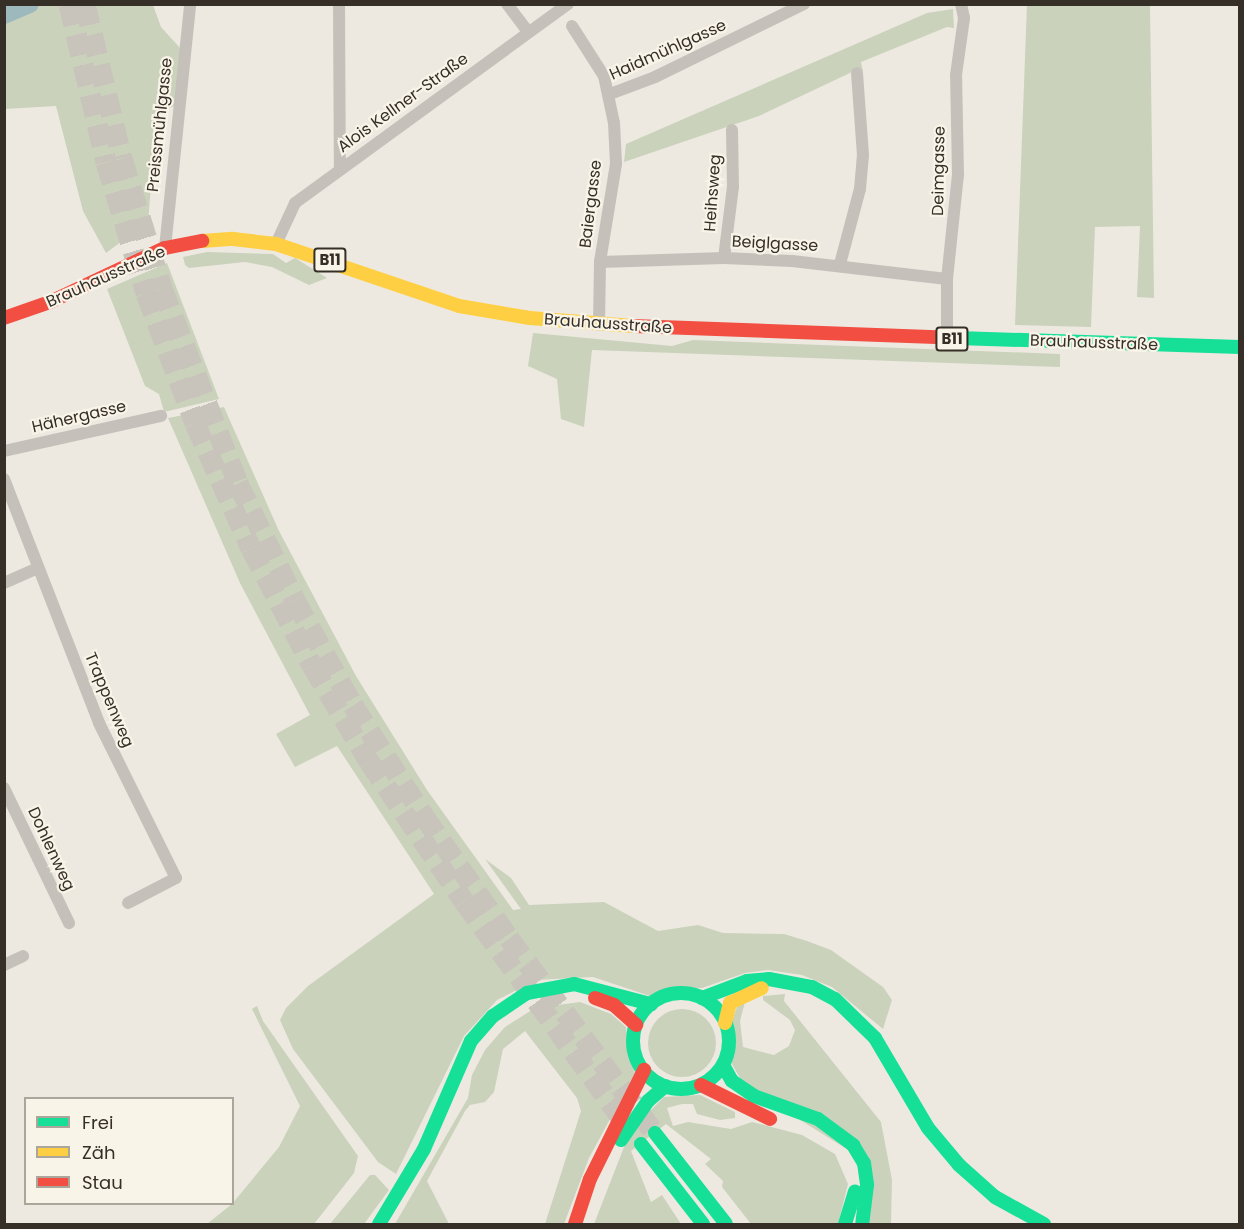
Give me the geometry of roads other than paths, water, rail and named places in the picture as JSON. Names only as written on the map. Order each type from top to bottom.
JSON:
[{"type":"main road","name":"Brauhausstraße","points":[[4,318],[50,302],[165,248],[215,240],[276,244],[459,306],[599,325],[947,339],[1239,347]]},
{"type":"main road","points":[[702,998],[747,981],[790,982],[812,987],[856,1015],[875,1038],[928,1128],[959,1165],[995,1197],[1044,1224]]},
{"type":"main road","points":[[725,1023],[730,1003],[747,992],[790,982]]},
{"type":"main road","points":[[379,1224],[424,1149],[456,1078],[461,1060],[481,1028],[527,993],[574,984],[651,1004]]},
{"type":"main road","points":[[675,993],[702,998],[714,1005],[725,1023],[729,1042],[723,1065],[700,1085],[677,1089],[665,1086],[644,1070],[634,1047],[636,1025],[651,1004],[675,993]]},
{"type":"main road","points":[[456,1078],[495,1027],[524,1006],[544,997],[564,994],[597,998],[614,1005],[636,1025]]},
{"type":"main road","points":[[723,1065],[732,1081],[754,1096],[818,1119],[853,1145],[864,1163],[867,1185],[862,1224]]},
{"type":"main road","points":[[575,1224],[590,1179],[644,1070]]},
{"type":"main road","points":[[700,1085],[748,1110],[814,1130],[830,1139],[852,1168],[855,1186],[854,1203],[845,1224]]},
{"type":"main road","points":[[588,1224],[621,1140],[665,1086]]},
{"type":"main road","points":[[655,1133],[726,1224]]},
{"type":"main road","points":[[641,1144],[703,1224]]},
{"type":"main road","points":[[664,1175],[674,1201],[689,1224]]},
{"type":"main road","points":[[696,1186],[740,1224]]},
{"type":"street","name":"Preissmühlgasse","points":[[165,248],[190,4]]},
{"type":"street","points":[[339,4],[340,169]]},
{"type":"street","points":[[507,4],[528,33]]},
{"type":"street","name":"Alois Kellner-Straße","points":[[276,244],[295,203],[568,4]]},
{"type":"street","name":"Haidmühlgasse","points":[[610,94],[655,77],[804,4]]},
{"type":"street","name":"Deimgasse","points":[[947,339],[947,279],[958,175],[956,75],[964,18],[961,4]]},
{"type":"street","name":"Baiergasse","points":[[572,26],[596,60],[610,94],[616,164],[600,262],[599,325]]},
{"type":"street","points":[[840,264],[860,189],[863,155],[857,73]]},
{"type":"street","name":"Heihsweg","points":[[724,258],[733,187],[732,130]]},
{"type":"street","name":"Beiglgasse","points":[[600,262],[724,258],[840,264],[947,279]]},
{"type":"street","name":"Hähergasse","points":[[4,451],[161,416]]},
{"type":"street","name":"Trappenweg","points":[[4,479],[99,723],[176,878],[128,903]]},
{"type":"street","points":[[4,583],[38,568]]},
{"type":"street","name":"Dohlenweg","points":[[4,788],[69,923]]},
{"type":"street","points":[[4,965],[23,956]]},
{"type":"waterway","points":[[4,15],[30,4]]},
{"type":"tunnel","points":[[69,4],[106,162],[146,293],[195,423],[251,548],[312,665],[369,761],[464,901],[631,1131]]},
{"type":"tunnel","points":[[85,4],[122,158],[162,288],[238,483],[295,600],[353,705],[424,816],[509,938],[655,1133]]}]
